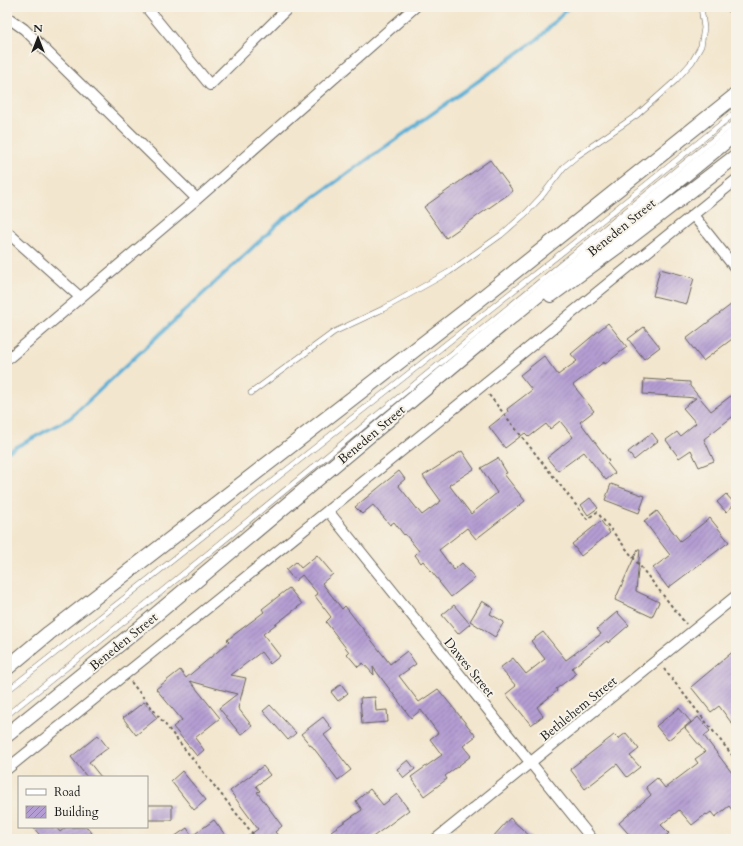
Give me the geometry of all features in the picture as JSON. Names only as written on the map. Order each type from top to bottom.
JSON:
[{"type":"main road","points":[[7,668],[49,633],[478,302],[736,95]]},
{"type":"main road","name":"Beneden Street","points":[[7,735],[147,622],[494,331],[736,133]]},
{"type":"main road","points":[[494,331],[558,290],[736,156]]},
{"type":"street","points":[[146,7],[210,85],[289,7]]},
{"type":"street","points":[[10,357],[197,199],[415,7]]},
{"type":"street","points":[[732,7],[736,11]]},
{"type":"street","points":[[7,17],[24,29],[197,199]]},
{"type":"street","name":"Beneden Street","points":[[7,769],[736,180]]},
{"type":"street","points":[[693,215],[736,268]]},
{"type":"street","points":[[7,232],[80,297]]},
{"type":"street","name":"Dawes Street","points":[[328,511],[592,839]]},
{"type":"street","name":"Bethlehem Street","points":[[436,839],[736,596]]},
{"type":"lane","points":[[251,393],[334,332],[383,309],[449,272],[526,214],[564,167],[577,156],[637,115],[675,81],[692,62],[701,46],[704,28],[701,7]]},
{"type":"lane","points":[[7,691],[584,235],[736,112]]},
{"type":"lane","points":[[7,715],[173,582],[736,121]]},
{"type":"path","points":[[482,386],[587,519],[597,512],[693,632]]},
{"type":"path","points":[[657,660],[736,760]]},
{"type":"path","points":[[124,674],[257,839]]},
{"type":"building","points":[[490,160],[513,191],[446,238],[424,207]]},
{"type":"building","points":[[660,269],[694,278],[687,304],[653,296]]},
{"type":"building","points":[[736,301],[736,336],[703,361],[686,339]]},
{"type":"building","points":[[608,323],[627,347],[605,364],[604,362],[573,385],[594,411],[580,422],[609,461],[607,463],[615,473],[606,480],[584,452],[558,471],[547,458],[573,437],[560,421],[550,429],[546,424],[529,437],[525,433],[505,448],[489,427],[508,412],[507,409],[532,390],[520,375],[544,356],[558,375],[577,361],[571,354]]},
{"type":"building","points":[[644,327],[660,347],[644,359],[628,339]]},
{"type":"building","points":[[644,379],[690,382],[690,386],[711,411],[736,392],[736,414],[704,439],[714,461],[699,467],[691,450],[679,458],[666,440],[677,432],[680,436],[696,423],[683,408],[696,398],[643,394]]},
{"type":"building","points":[[652,433],[658,441],[634,460],[628,452]]},
{"type":"building","points":[[462,451],[474,469],[449,485],[471,514],[497,493],[481,468],[498,458],[507,473],[504,474],[525,501],[476,539],[467,528],[439,550],[454,570],[462,563],[475,578],[451,597],[423,561],[421,563],[415,555],[419,551],[394,522],[390,525],[373,505],[362,514],[355,507],[399,471],[405,479],[398,485],[422,515],[441,501],[423,476]]},
{"type":"building","points":[[611,484],[645,496],[639,513],[605,500]]},
{"type":"building","points":[[726,494],[735,504],[726,512],[717,502]]},
{"type":"building","points":[[590,498],[598,508],[588,515],[581,505]]},
{"type":"building","points":[[657,511],[680,541],[710,518],[729,542],[668,588],[653,568],[670,555],[644,521]]},
{"type":"building","points":[[601,521],[610,533],[581,556],[572,544]]},
{"type":"building","points":[[638,549],[640,549],[636,591],[659,602],[652,617],[615,600]]},
{"type":"building","points":[[317,555],[333,574],[322,583],[342,609],[345,606],[390,664],[407,651],[416,664],[399,676],[419,702],[438,689],[476,736],[463,746],[471,756],[445,776],[447,779],[424,796],[411,777],[442,755],[430,739],[438,733],[421,710],[411,718],[373,667],[374,675],[363,663],[358,667],[347,654],[349,652],[326,622],[331,617],[315,596],[318,594],[302,575],[295,581],[286,570],[296,562],[301,568]]},
{"type":"building","points":[[289,588],[302,604],[263,634],[280,656],[270,664],[261,652],[231,675],[246,678],[238,708],[252,726],[241,735],[219,708],[237,694],[190,681],[220,718],[195,738],[204,750],[197,756],[173,727],[182,720],[156,689],[180,670],[186,678],[229,642],[227,640],[264,612],[262,609]]},
{"type":"building","points":[[482,601],[493,608],[490,614],[504,622],[495,637],[470,621]]},
{"type":"building","points":[[454,605],[470,624],[458,634],[442,615]]},
{"type":"building","points":[[617,612],[629,625],[608,643],[607,641],[572,668],[576,674],[556,689],[557,691],[537,707],[543,716],[531,725],[506,694],[516,686],[500,668],[513,658],[526,674],[545,659],[531,641],[543,632],[566,660],[601,634],[597,629]]},
{"type":"building","points":[[736,649],[736,729],[719,706],[711,712],[691,687]]},
{"type":"building","points":[[341,684],[348,693],[338,701],[331,692]]},
{"type":"building","points":[[375,697],[376,711],[387,710],[388,722],[362,724],[360,698]]},
{"type":"building","points":[[144,702],[157,718],[136,735],[123,718]]},
{"type":"building","points":[[270,705],[296,733],[288,740],[263,711]]},
{"type":"building","points":[[679,708],[691,722],[668,740],[656,726]]},
{"type":"building","points":[[323,717],[332,729],[324,735],[351,770],[338,780],[301,734]]},
{"type":"building","points":[[698,717],[710,731],[704,736],[732,773],[736,770],[736,815],[729,806],[715,817],[711,812],[707,815],[706,814],[692,825],[679,810],[661,825],[669,833],[663,839],[633,839],[619,823],[651,795],[646,787],[657,778],[665,788],[698,763],[695,759],[705,752],[685,728]]},
{"type":"building","points":[[626,733],[639,749],[630,756],[640,767],[627,777],[617,764],[585,789],[570,769],[614,735],[618,739]]},
{"type":"building","points":[[98,735],[108,748],[89,762],[100,776],[86,776],[71,757]]},
{"type":"building","points":[[408,760],[415,769],[404,778],[397,769]]},
{"type":"building","points":[[263,766],[270,775],[256,786],[260,791],[257,792],[282,826],[275,832],[281,839],[244,839],[258,829],[230,791]]},
{"type":"building","points":[[182,771],[206,800],[194,810],[171,781]]},
{"type":"building","points":[[370,789],[383,805],[397,794],[409,810],[370,839],[337,839],[331,831],[362,810],[356,801]]},
{"type":"building","points":[[148,805],[172,805],[172,820],[148,820]]},
{"type":"building","points":[[510,818],[533,839],[491,839]]},
{"type":"building","points":[[214,820],[228,839],[171,839],[187,828],[192,836]]},
{"type":"building","points":[[34,828],[57,828],[60,832],[65,828],[88,828],[92,833],[85,839],[43,839]]},
{"type":"waterway","points":[[7,452],[70,418],[282,220],[539,38],[569,7]]}]
